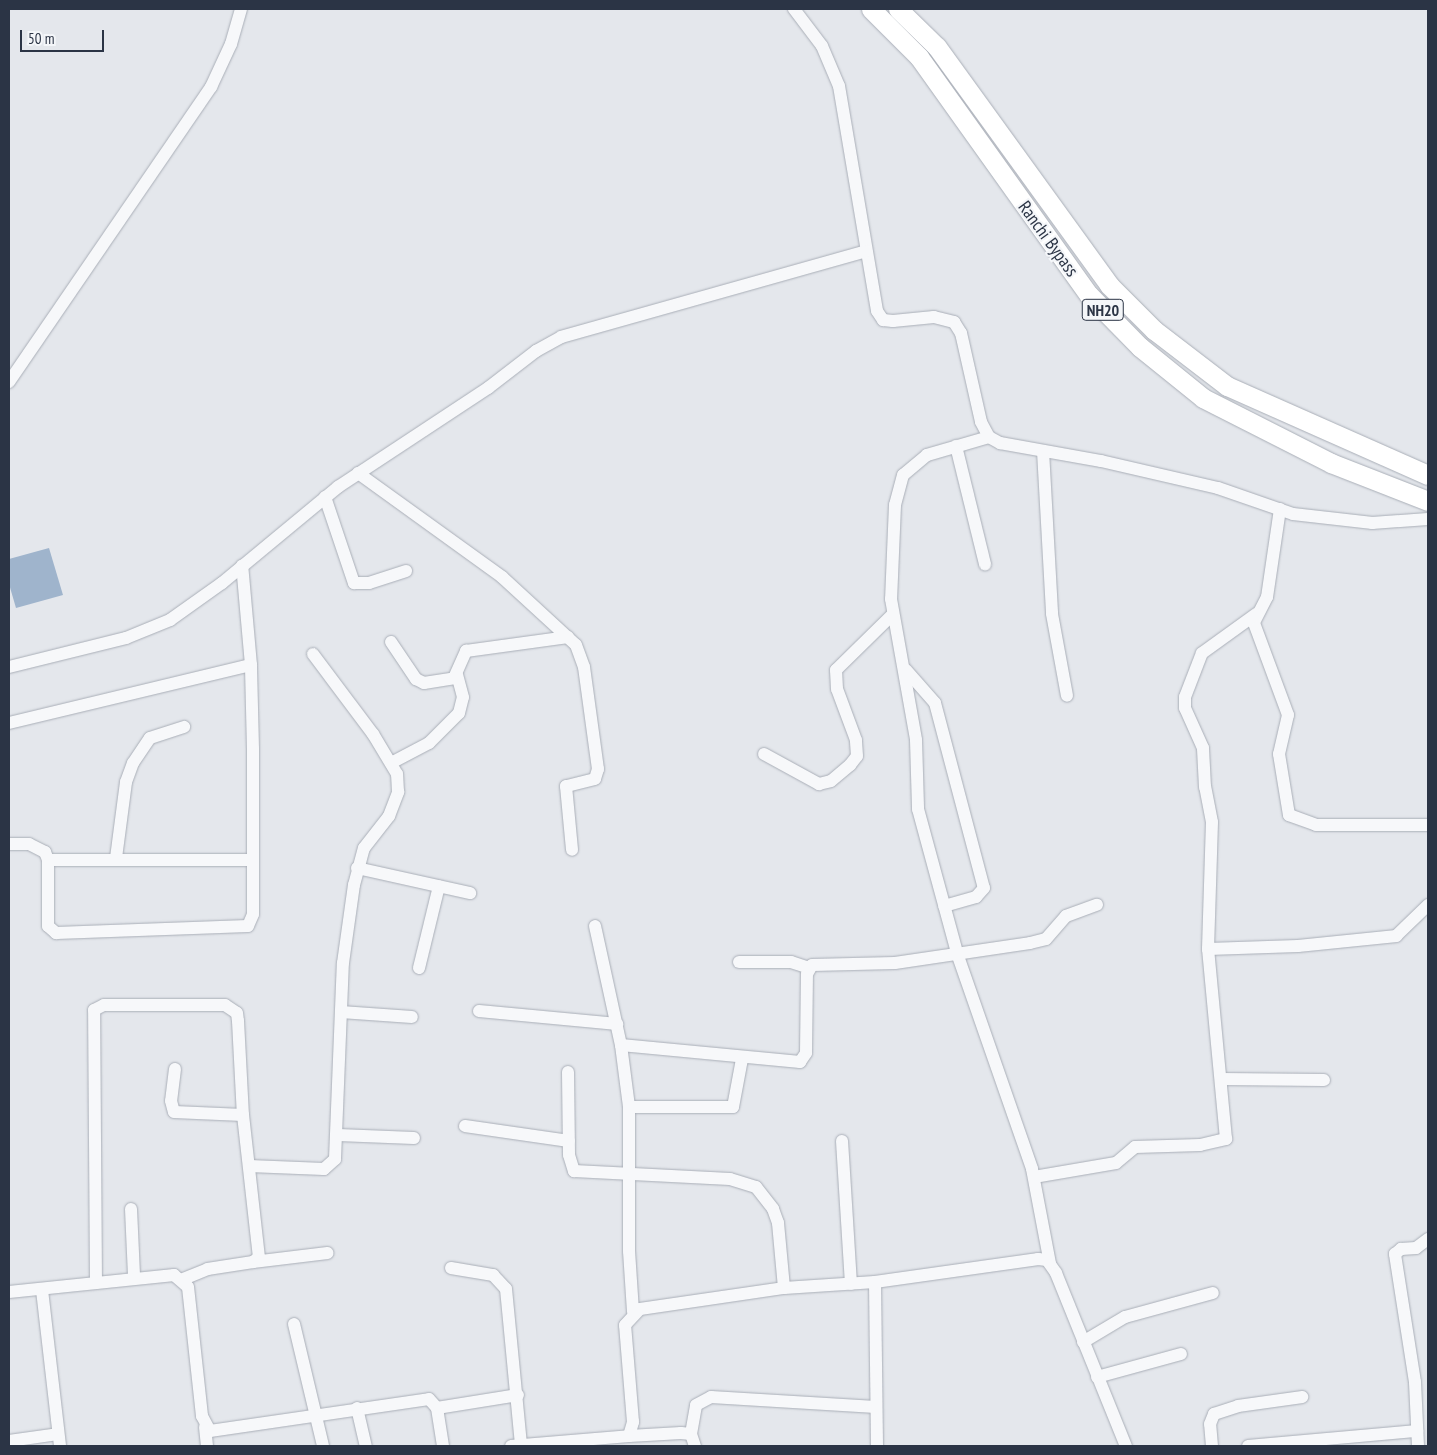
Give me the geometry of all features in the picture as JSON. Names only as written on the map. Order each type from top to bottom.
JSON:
[{"type":"highway","name":"Ranchi Bypass","points":[[870,9],[919,57],[1089,295],[1140,347],[1203,398],[1331,463],[1428,501]]},
{"type":"highway","name":"Ranchi Bypass","points":[[898,9],[937,47],[1109,285],[1154,330],[1227,386],[1428,474]]},
{"type":"street","points":[[9,382],[211,87],[231,44],[241,9]]},
{"type":"street","points":[[794,9],[822,46],[839,86],[873,299],[883,320],[945,317],[954,322],[961,333],[981,422],[989,437],[1000,443],[1173,477],[1280,509],[1336,521],[1372,524],[1428,519]]},
{"type":"street","points":[[9,667],[145,632],[194,605],[325,496],[358,472],[488,388],[536,351],[561,337],[866,251]]},
{"type":"street","points":[[989,437],[956,446],[914,462],[897,489],[891,558],[893,614],[906,670],[916,740],[918,809],[958,956],[993,1048],[1034,1177],[1050,1263],[1126,1446]]},
{"type":"street","points":[[956,446],[985,564]]},
{"type":"street","points":[[1043,451],[1052,614],[1067,696]]},
{"type":"street","points":[[358,472],[502,577],[568,637],[581,655],[598,769],[595,779],[566,786],[572,850]]},
{"type":"street","points":[[325,496],[354,583],[406,571]]},
{"type":"street","points":[[1034,1177],[1116,1163],[1136,1148],[1200,1145],[1226,1139],[1208,950],[1212,822],[1205,788],[1203,748],[1185,708],[1185,697],[1202,653],[1256,614],[1267,597],[1280,509]]},
{"type":"street","points":[[9,844],[39,846],[48,860],[48,926],[56,934],[248,926],[253,914],[251,664],[242,565]]},
{"type":"street","points":[[764,754],[818,784],[831,781],[850,764],[857,756],[856,740],[837,689],[836,670],[893,614]]},
{"type":"street","points":[[1256,614],[1258,638],[1288,715],[1280,754],[1289,814],[1316,825],[1428,825]]},
{"type":"street","points":[[391,763],[429,743],[459,713],[463,697],[457,675],[461,657],[466,651],[568,637]]},
{"type":"street","points":[[391,642],[420,681],[430,683],[457,675]]},
{"type":"street","points":[[249,1166],[330,1167],[335,1159],[338,1135],[344,951],[357,868],[364,848],[396,799],[399,784],[391,763],[313,654]]},
{"type":"street","points":[[9,723],[251,664]]},
{"type":"street","points":[[906,670],[935,704],[984,888],[976,897],[944,906]]},
{"type":"street","points":[[116,858],[126,782],[133,763],[150,738],[184,727]]},
{"type":"street","points":[[48,860],[116,858],[252,860]]},
{"type":"street","points":[[357,868],[470,893]]},
{"type":"street","points":[[419,968],[439,886]]},
{"type":"street","points":[[738,962],[791,962],[809,968],[958,956],[1046,939],[1066,916],[1097,905]]},
{"type":"street","points":[[1208,950],[1298,946],[1396,936],[1428,906]]},
{"type":"street","points":[[595,926],[621,1045],[629,1107],[628,1251],[633,1312],[625,1325],[633,1422],[629,1436]]},
{"type":"street","points":[[621,1045],[788,1064],[804,1059],[809,968]]},
{"type":"street","points":[[96,1283],[93,1016],[97,1006],[219,1004],[232,1008],[238,1021],[243,1116],[260,1249],[253,1262]]},
{"type":"street","points":[[479,1011],[617,1024]]},
{"type":"street","points":[[341,1012],[412,1017]]},
{"type":"street","points":[[629,1107],[733,1107],[742,1059]]},
{"type":"street","points":[[175,1069],[171,1101],[174,1112],[243,1116]]},
{"type":"street","points":[[568,1072],[569,1140],[574,1171],[730,1179],[756,1187],[773,1209],[778,1223],[784,1288]]},
{"type":"street","points":[[1221,1079],[1324,1080]]},
{"type":"street","points":[[466,1126],[569,1140]]},
{"type":"street","points":[[338,1135],[414,1138]]},
{"type":"street","points":[[842,1142],[851,1284]]},
{"type":"street","points":[[131,1209],[134,1276]]},
{"type":"street","points":[[1418,1446],[1415,1382],[1396,1254],[1402,1249],[1416,1248],[1428,1239]]},
{"type":"street","points":[[9,1292],[42,1290],[163,1273],[183,1279],[208,1269],[327,1253]]},
{"type":"street","points":[[633,1312],[784,1288],[875,1282],[1038,1259],[1050,1263]]},
{"type":"street","points":[[451,1268],[493,1275],[506,1289],[518,1394],[516,1446],[629,1436],[693,1440],[696,1405],[711,1397],[876,1407]]},
{"type":"street","points":[[183,1279],[193,1317],[207,1446]]},
{"type":"street","points":[[875,1282],[877,1446]]},
{"type":"street","points":[[9,1441],[59,1440],[42,1290]]},
{"type":"street","points":[[1083,1342],[1124,1317],[1213,1293]]},
{"type":"street","points":[[294,1324],[324,1446]]},
{"type":"street","points":[[1097,1377],[1181,1354]]},
{"type":"street","points":[[437,1408],[518,1394]]},
{"type":"street","points":[[1212,1446],[1210,1424],[1214,1414],[1238,1406],[1302,1397]]},
{"type":"street","points":[[205,1427],[219,1432],[317,1413],[420,1399],[435,1402],[443,1446]]},
{"type":"street","points":[[357,1408],[366,1446]]},
{"type":"street","points":[[1248,1446],[1321,1444],[1417,1431]]},
{"type":"water","points":[[49,548],[63,595],[16,608],[9,584],[9,559]]}]
